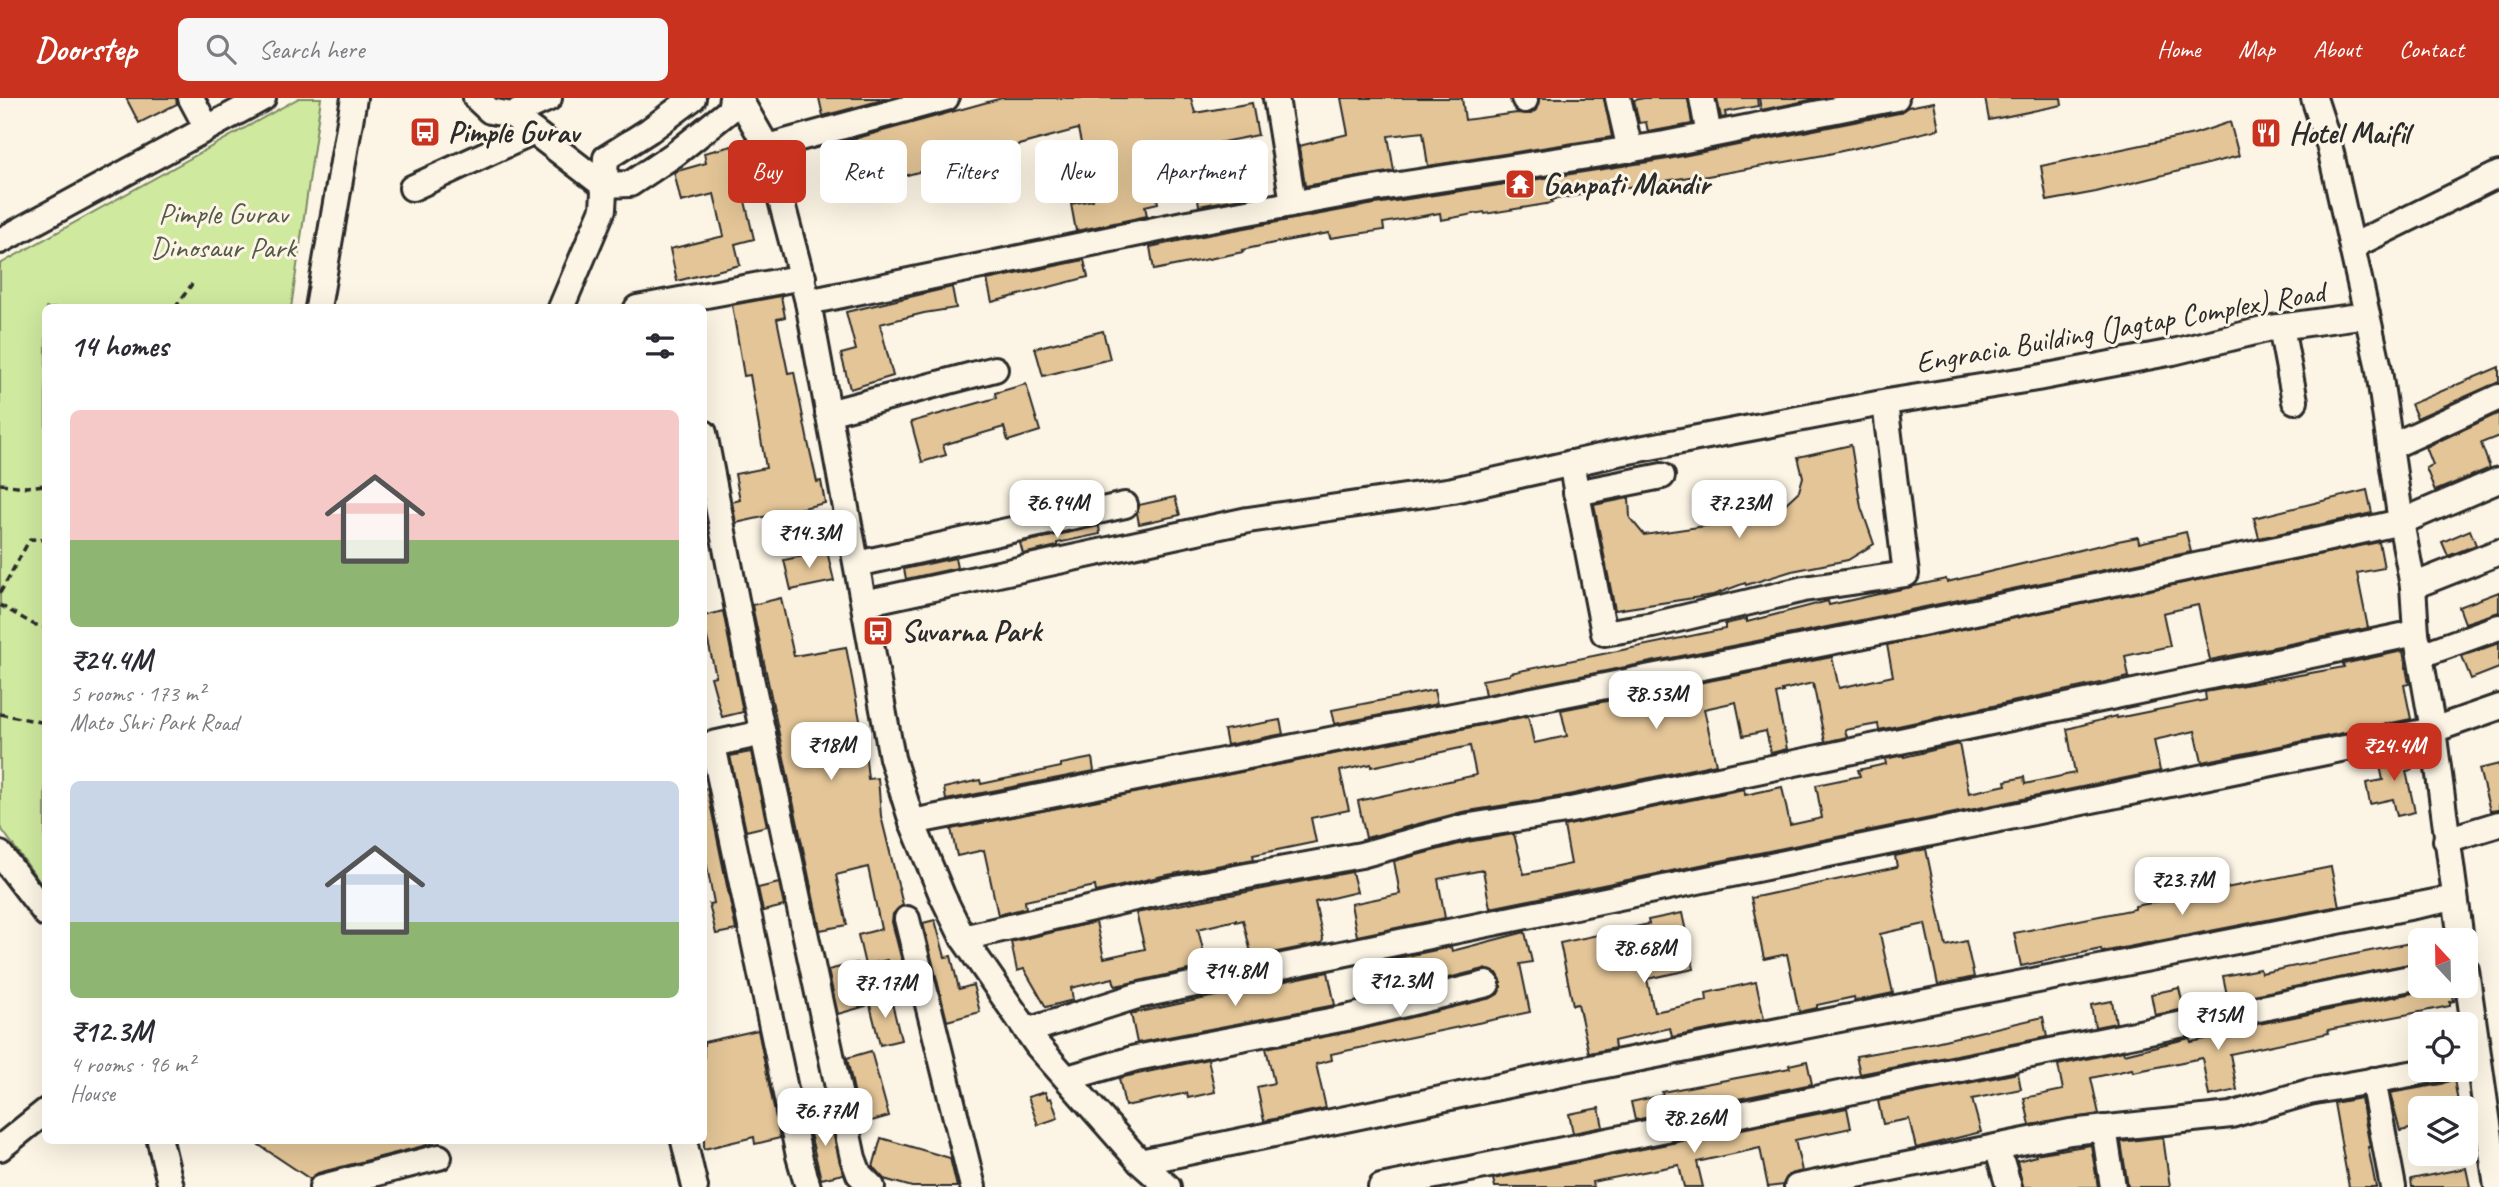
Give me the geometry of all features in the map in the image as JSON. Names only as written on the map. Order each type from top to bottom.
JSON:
[{"type":"street","points":[[191,98],[207,128]]},
{"type":"street","points":[[0,241],[263,98]]},
{"type":"street","points":[[319,304],[354,98]]},
{"type":"street","points":[[476,98],[490,111],[549,98]]},
{"type":"street","points":[[510,106],[534,132],[603,185],[630,184],[675,155],[730,110],[732,98]]},
{"type":"street","points":[[739,98],[763,140]]},
{"type":"street","points":[[793,140],[946,98]]},
{"type":"street","points":[[1276,98],[1293,204]]},
{"type":"street","points":[[1618,98],[1630,150]]},
{"type":"street","points":[[1702,98],[1709,135]]},
{"type":"street","points":[[808,302],[1188,223],[1367,190],[1630,150],[1709,135],[1813,106],[1896,98]]},
{"type":"street","points":[[2316,99],[2353,246],[2378,364],[2413,586],[2418,644],[2433,730],[2459,928]]},
{"type":"street","points":[[563,304],[603,209],[606,158],[650,130],[685,100]]},
{"type":"street","points":[[412,188],[534,132]]},
{"type":"street","points":[[2353,246],[2499,174]]},
{"type":"street","points":[[783,203],[808,302],[892,758],[912,822],[963,938],[1027,1031],[1100,1119],[1167,1187]]},
{"type":"street","points":[[678,304],[803,277]]},
{"type":"street","name":"Engracia Building (Jagtap Complex) Road","points":[[864,603],[1248,520],[1453,490],[1571,463],[2173,352],[2281,327],[2367,315]]},
{"type":"street","points":[[2281,327],[2295,401]]},
{"type":"street","points":[[828,413],[996,369]]},
{"type":"street","points":[[2390,447],[2499,397]]},
{"type":"street","name":"Engracia Building (Jagtap Complex) Road","points":[[1571,463],[1604,633],[1653,625],[1804,589],[1906,574],[1885,403]]},
{"type":"street","points":[[707,448],[763,733],[852,1158],[859,1174],[872,1187]]},
{"type":"street","points":[[1577,493],[1662,476]]},
{"type":"street","points":[[912,822],[1850,638],[2401,522],[2499,480]]},
{"type":"street","points":[[856,564],[1125,505]]},
{"type":"street","points":[[2413,586],[2499,552]]},
{"type":"street","points":[[963,938],[1165,891],[1361,855],[1464,827],[1566,811],[2499,627]]},
{"type":"street","points":[[1027,1031],[1136,996],[2433,730],[2499,707]]},
{"type":"street","points":[[763,733],[708,746],[808,1187]]},
{"type":"street","points":[[2446,839],[2499,824]]},
{"type":"street","points":[[0,854],[42,909]]},
{"type":"street","points":[[1140,1162],[1575,1071],[2455,898]]},
{"type":"street","points":[[907,919],[973,1187]]},
{"type":"street","points":[[1381,1187],[2408,978]]},
{"type":"street","points":[[1068,1078],[1136,1058],[1351,1017],[1486,984]]},
{"type":"street","points":[[1797,1187],[2070,1132],[2231,1115],[2309,1092],[2408,1074]]},
{"type":"street","points":[[2373,1080],[2393,1187]]},
{"type":"street","points":[[2476,1082],[2497,1187]]},
{"type":"street","points":[[0,1148],[42,1114]]},
{"type":"street","points":[[2104,1128],[2113,1187]]},
{"type":"street","points":[[161,1144],[171,1187]]},
{"type":"street","points":[[685,1144],[695,1187]]},
{"type":"street","points":[[1997,1147],[2010,1187]]},
{"type":"street","points":[[322,1187],[439,1157]]},
{"type":"path","points":[[178,304],[192,284]]},
{"type":"path","points":[[0,484],[42,485]]},
{"type":"path","points":[[0,593],[30,539],[42,540]]},
{"type":"path","points":[[0,605],[42,627]]},
{"type":"path","points":[[0,714],[42,722]]},
{"type":"green space","name":"Pimple Gurav Dinosaur Park","points":[[299,98],[321,98],[292,304],[42,304],[42,885],[0,827],[0,264]]},
{"type":"building","points":[[126,98],[176,98],[177,104],[139,123]]},
{"type":"building","points":[[819,98],[890,98],[823,116]]},
{"type":"building","points":[[1002,98],[1191,98],[1195,113],[1252,103],[1258,135],[1233,140],[1132,140],[1132,203],[1158,203],[1145,206],[1147,216],[1076,231],[1071,204],[1118,203],[1118,140],[1080,140],[1078,129],[1021,144],[1021,140],[921,140],[921,171],[907,175],[907,140],[850,140]]},
{"type":"building","points":[[1341,98],[1462,98],[1465,120],[1517,113],[1531,114],[1536,110],[1539,98],[1604,98],[1612,137],[1428,166],[1423,132],[1388,136],[1394,171],[1305,186],[1299,146],[1348,134]]},
{"type":"building","points":[[1688,98],[1692,124],[1648,132],[1646,122],[1639,123],[1634,100]]},
{"type":"building","points":[[1717,98],[1757,98],[1758,106],[1725,112],[1726,117],[1721,118]]},
{"type":"building","points":[[1759,98],[1820,98],[1761,110]]},
{"type":"building","points":[[1985,98],[2061,98],[2062,105],[1989,120]]},
{"type":"building","points":[[1934,102],[1939,129],[1824,155],[1591,193],[1551,200],[1552,203],[1485,214],[1484,212],[1441,220],[1440,213],[1383,223],[1384,230],[1330,238],[1329,233],[1154,270],[1150,247],[1369,205],[1668,159],[1899,113],[1908,107]]},
{"type":"building","points":[[2230,122],[2239,156],[2096,192],[2047,201],[2041,166],[2194,134]]},
{"type":"building","points":[[728,147],[728,203],[745,203],[754,239],[735,244],[740,265],[677,281],[670,249],[724,236],[714,194],[681,202],[674,172],[706,163],[704,153]]},
{"type":"building","points":[[1084,260],[1088,277],[992,302],[987,280]]},
{"type":"building","points":[[952,287],[956,308],[880,324],[893,376],[850,389],[841,354],[856,350],[846,312]]},
{"type":"building","points":[[781,296],[785,317],[777,319],[788,373],[794,372],[817,482],[821,481],[825,503],[736,523],[732,502],[740,500],[735,474],[766,468],[750,375],[744,376],[732,305]]},
{"type":"building","points":[[1103,331],[1110,359],[1043,376],[1035,348]]},
{"type":"building","points":[[2499,367],[2499,382],[2417,418],[2411,404]]},
{"type":"building","points":[[1026,384],[1040,431],[1008,441],[1004,427],[943,445],[946,455],[922,462],[911,422],[996,398],[995,393]]},
{"type":"building","points":[[2499,413],[2499,436],[2481,443],[2490,468],[2435,491],[2426,468],[2433,465],[2426,447]]},
{"type":"building","points":[[1851,445],[1861,507],[1874,544],[1848,560],[1792,571],[1746,585],[1745,583],[1713,595],[1615,610],[1594,505],[1629,498],[1630,518],[1644,535],[1733,522],[1749,510],[1785,504],[1799,491],[1803,477],[1798,457]]},
{"type":"building","points":[[2367,490],[2372,513],[2259,538],[2254,518]]},
{"type":"building","points":[[1175,497],[1180,515],[1139,524],[1139,505]]},
{"type":"building","points":[[1099,526],[1100,534],[1023,554],[1020,543]]},
{"type":"building","points":[[2470,530],[2476,545],[2448,556],[2442,542]]},
{"type":"building","points":[[2186,532],[2191,552],[1485,695],[1482,680],[1510,673],[1725,629],[1725,624],[1747,619],[1747,622],[1828,601],[1829,605],[1946,579],[1947,582],[2138,537],[2139,543]]},
{"type":"building","points":[[2379,542],[2384,568],[2357,573],[2368,628],[2210,660],[2198,605],[2163,613],[2170,646],[2125,656],[2129,677],[1879,730],[1878,724],[1845,730],[1847,737],[1825,742],[1813,683],[1782,690],[1783,692],[1776,694],[1787,749],[1771,753],[1766,731],[1743,736],[1736,702],[1704,709],[1716,764],[1563,796],[1462,812],[1366,838],[1358,801],[1476,775],[1470,746],[1371,767],[1371,764],[1340,771],[1349,810],[1311,818],[1316,842],[1253,855],[1254,859],[1162,876],[1096,892],[1095,886],[1025,901],[1026,908],[998,915],[984,850],[957,856],[951,829],[1528,716],[1534,743],[1567,736],[1561,710],[1832,657],[1839,688],[1893,676],[1887,645]]},
{"type":"building","points":[[827,551],[834,581],[791,590],[784,560]]},
{"type":"building","points":[[955,558],[957,568],[906,579],[904,569]]},
{"type":"building","points":[[2499,592],[2499,612],[2465,623],[2459,607]]},
{"type":"building","points":[[781,598],[794,656],[846,647],[864,741],[868,779],[878,778],[881,816],[903,905],[893,914],[892,922],[911,997],[898,1000],[887,960],[865,965],[858,935],[881,929],[868,867],[836,875],[847,925],[820,930],[752,605]]},
{"type":"building","points":[[723,611],[743,712],[722,717],[711,677],[716,676],[707,638],[707,615]]},
{"type":"building","points":[[2499,643],[2499,668],[2471,679],[2462,656]]},
{"type":"building","points":[[2403,651],[2409,684],[2404,685],[2411,719],[2202,762],[2195,731],[2154,740],[2160,771],[1490,908],[1483,870],[1438,879],[1445,918],[1357,936],[1351,904],[1400,894],[1394,861],[1467,842],[1514,834],[1524,874],[1571,864],[1564,826],[1744,789],[1745,795],[1782,787],[1790,825],[1822,818],[1816,785],[1860,776],[1858,770],[1886,764],[1885,759],[1959,744],[1969,793],[2006,785],[2005,781],[2024,777],[2025,784],[2075,773],[2067,729],[2116,716],[2117,718],[2206,700],[2205,692],[2344,667],[2343,664]]},
{"type":"building","points":[[1434,690],[1437,704],[1335,724],[1332,710]]},
{"type":"building","points":[[1280,720],[1283,734],[1227,745],[1224,730]]},
{"type":"building","points":[[2408,750],[2412,770],[2406,771],[2415,812],[2397,816],[2393,799],[2370,804],[2366,783],[2383,780],[2378,756]]},
{"type":"building","points":[[751,752],[767,826],[746,831],[730,756]]},
{"type":"building","points":[[1092,758],[1094,771],[946,800],[944,788],[980,780],[981,784]]},
{"type":"building","points":[[2499,764],[2499,810],[2490,811],[2479,769]]},
{"type":"building","points":[[707,788],[736,930],[716,934],[709,904],[714,903],[707,867]]},
{"type":"building","points":[[1926,849],[1946,946],[1966,941],[1974,977],[1938,985],[1925,924],[1880,934],[1893,993],[1855,1001],[1854,997],[1799,1012],[1787,954],[1764,959],[1751,898],[1897,867],[1895,856]]},
{"type":"building","points":[[2331,867],[2339,906],[2021,966],[2014,933]]},
{"type":"building","points":[[1352,872],[1357,892],[1315,902],[1322,943],[1252,957],[1243,920],[1236,920],[1198,929],[1207,966],[1115,986],[1113,978],[1071,988],[1073,1000],[1046,1007],[1024,969],[1017,971],[1011,942],[1096,922],[1104,958],[1145,949],[1136,913]]},
{"type":"building","points":[[779,883],[784,906],[763,911],[758,888]]},
{"type":"building","points":[[1682,913],[1694,969],[1647,979],[1654,1012],[1707,1001],[1706,993],[1756,982],[1764,1019],[1672,1037],[1670,1028],[1614,1041],[1615,1048],[1589,1053],[1578,1004],[1573,1005],[1560,943],[1649,924],[1648,920]]},
{"type":"building","points":[[935,920],[945,957],[951,956],[959,989],[973,985],[980,1012],[947,1021],[923,923]]},
{"type":"building","points":[[1525,932],[1532,962],[1520,964],[1530,1012],[1331,1054],[1332,1060],[1316,1064],[1326,1108],[1264,1121],[1257,1087],[1274,1083],[1266,1048],[1354,1031],[1491,998],[1498,994],[1501,988],[1497,973],[1484,969],[1384,994],[1378,962],[1451,947],[1452,951]]},
{"type":"building","points":[[2408,943],[2408,964],[2228,1000],[2223,976],[2260,969],[2261,973]]},
{"type":"building","points":[[857,963],[866,1006],[838,1014],[828,970]]},
{"type":"building","points":[[1328,972],[1335,1005],[1137,1043],[1131,1014]]},
{"type":"building","points":[[2179,988],[2184,1009],[2155,1015],[2151,994]]},
{"type":"building","points":[[2408,994],[2408,998],[2453,998],[2454,1001],[2450,1002],[2450,1006],[2408,1012],[2408,1014],[2328,1030],[2329,1033],[2230,1054],[2237,1090],[2209,1096],[2202,1058],[2091,1078],[2099,1114],[2030,1125],[2024,1098],[2063,1090],[2058,1065],[2123,1051],[2124,1054],[2190,1038],[2191,1042],[2235,1033],[2234,1029]]},
{"type":"building","points":[[890,995],[901,1040],[880,1045],[869,1001]]},
{"type":"building","points":[[2112,1001],[2116,1023],[2095,1027],[2091,1005]]},
{"type":"building","points":[[2043,1017],[2047,1037],[1860,1074],[1856,1056],[1931,1043]]},
{"type":"building","points":[[758,1030],[780,1138],[755,1144],[754,1137],[704,1149],[704,1144],[707,1144],[707,1041]]},
{"type":"building","points":[[871,1051],[889,1116],[861,1124],[847,1058]]},
{"type":"building","points":[[1208,1059],[1215,1092],[1188,1098],[1187,1093],[1125,1106],[1119,1078]]},
{"type":"building","points":[[1807,1061],[1812,1084],[1635,1120],[1631,1102],[1663,1095],[1662,1092],[1790,1068],[1789,1065]]},
{"type":"building","points":[[2018,1073],[2021,1089],[1972,1099],[1981,1132],[1916,1148],[1909,1119],[1883,1124],[1878,1101]]},
{"type":"building","points":[[2455,1082],[2457,1096],[2408,1096],[2408,1129],[2400,1131],[2390,1093]]},
{"type":"building","points":[[1045,1092],[1048,1099],[1051,1098],[1058,1118],[1038,1125],[1028,1097]]},
{"type":"building","points":[[2361,1098],[2376,1187],[2349,1187],[2334,1103]]},
{"type":"building","points":[[1599,1108],[1603,1127],[1573,1133],[1569,1114]]},
{"type":"building","points":[[1847,1108],[1851,1128],[1795,1140],[1802,1171],[1788,1175],[1783,1185],[1768,1187],[1760,1148],[1697,1162],[1703,1187],[1684,1187],[1679,1165],[1592,1182],[1593,1187],[1495,1187],[1493,1179]]},
{"type":"building","points":[[829,1116],[843,1174],[821,1179],[807,1121]]},
{"type":"building","points":[[2163,1137],[2170,1187],[2128,1187],[2121,1142]]},
{"type":"building","points":[[881,1138],[950,1158],[957,1187],[912,1187],[884,1179],[873,1167]]},
{"type":"building","points":[[258,1144],[431,1144],[318,1173],[310,1179]]},
{"type":"building","points":[[2091,1145],[2098,1187],[2023,1187],[2017,1161],[2036,1156],[2035,1154]]},
{"type":"building","points":[[2466,1168],[2470,1187],[2412,1187],[2411,1179]]},
{"type":"place","name":"Pimple Gurav","points":[[425,132]]},
{"type":"place","name":"Hotel Maifil","points":[[2266,133]]},
{"type":"place","name":"Ganpati Mandir","points":[[1520,184]]},
{"type":"place","name":"Suvarna Park","points":[[878,631]]}]
